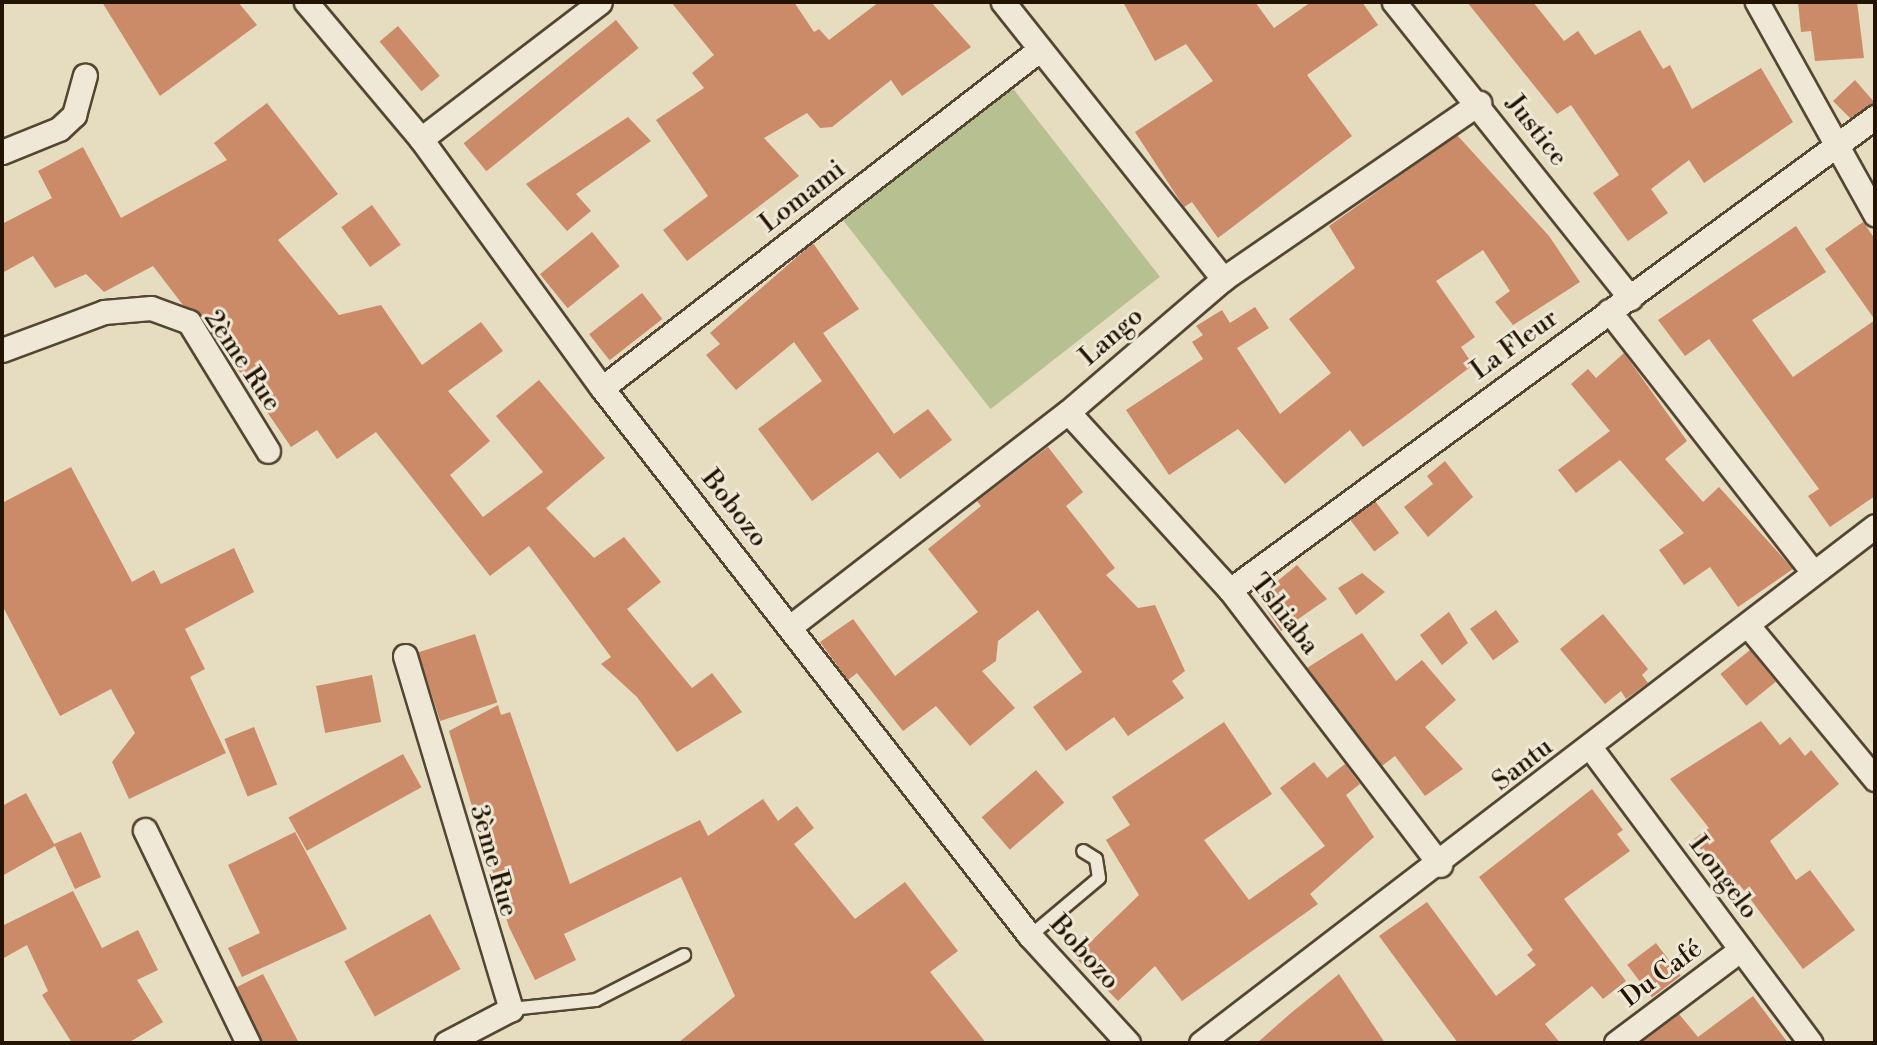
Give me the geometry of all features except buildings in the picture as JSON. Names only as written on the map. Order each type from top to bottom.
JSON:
[{"type":"street","name":"Bobozo","points":[[306,2],[421,139],[601,388],[791,626],[1030,936],[1128,1043]]},
{"type":"street","points":[[421,139],[600,2]]},
{"type":"street","points":[[1003,2],[1223,279]]},
{"type":"street","name":"Justice","points":[[1394,2],[1479,103],[1630,298]]},
{"type":"street","points":[[1757,2],[1832,144],[1875,214]]},
{"type":"street","name":"Lomami","points":[[601,388],[1039,50]]},
{"type":"street","points":[[2,152],[59,129],[74,115],[85,75]]},
{"type":"street","name":"Lango","points":[[791,626],[1068,412],[1223,279],[1479,103]]},
{"type":"street","name":"La Fleur","points":[[1230,590],[1630,298],[1832,144],[1875,117]]},
{"type":"street","name":"2ème Rue","points":[[2,350],[104,312],[151,308],[188,322],[268,451]]},
{"type":"street","points":[[1609,311],[1813,572]]},
{"type":"street","name":"Tshiaba","points":[[1068,412],[1230,590],[1440,866]]},
{"type":"street","name":"Santu","points":[[1201,1043],[1440,866],[1590,747],[1750,628],[1813,572],[1875,526]]},
{"type":"street","points":[[1750,628],[1875,779]]},
{"type":"street","name":"3ème Rue","points":[[405,656],[511,1009]]},
{"type":"street","name":"Longelo","points":[[1590,747],[1811,1043]]},
{"type":"street","points":[[145,830],[248,1043]]},
{"type":"street","name":"Du Café","points":[[1616,1043],[1741,948]]},
{"type":"street","points":[[446,1043],[511,1009]]},
{"type":"lane","points":[[1030,936],[1100,878],[1096,859],[1083,851]]},
{"type":"lane","points":[[511,1009],[596,999],[684,954]]},
{"type":"green space","points":[[1011,86],[1160,277],[991,409],[842,218]]}]
